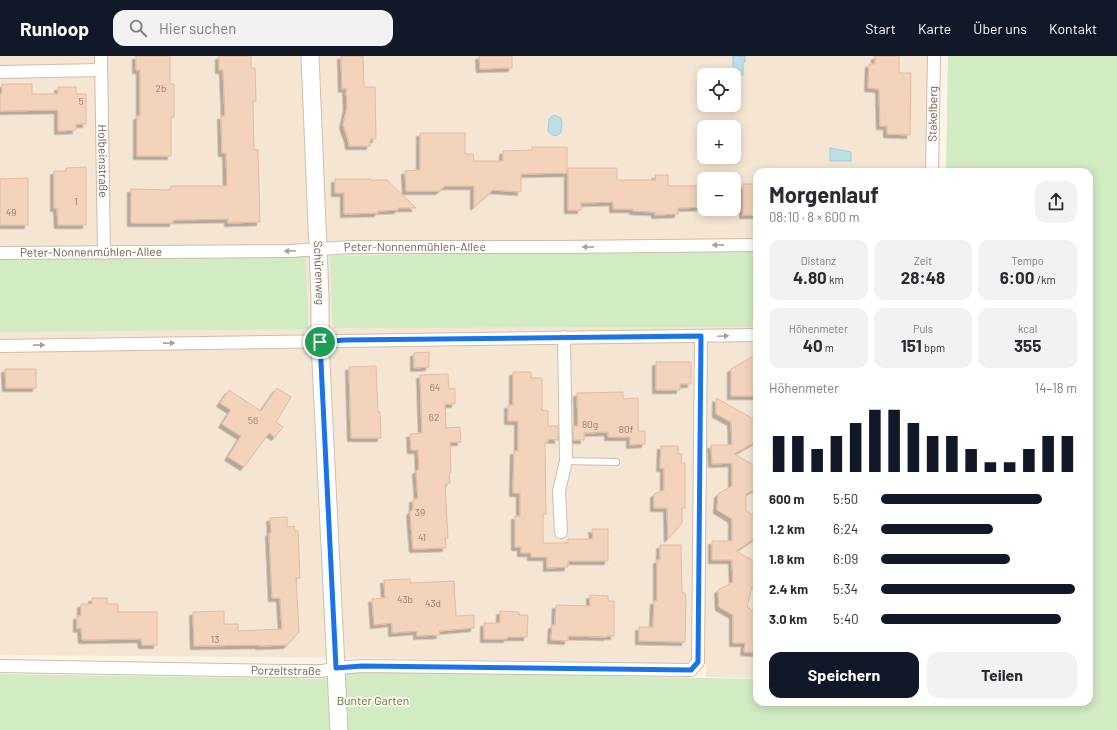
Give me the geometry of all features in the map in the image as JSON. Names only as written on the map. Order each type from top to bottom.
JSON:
[{"type":"main road","name":"Schürenweg","points":[[310,56],[318,250],[320,342],[339,730]]},
{"type":"street","name":"Holbeinstraße","points":[[101,56],[104,252]]},
{"type":"street","name":"Stakelberg","points":[[932,168],[934,56]]},
{"type":"street","points":[[0,72],[101,70]]},
{"type":"street","name":"Peter-Nonnenmühlen-Allee","points":[[0,253],[290,251],[351,247],[560,248],[753,245]]},
{"type":"street","points":[[0,346],[753,335]]},
{"type":"street","name":"Porzeltstraße","points":[[0,666],[282,671],[322,671],[336,668],[362,666],[691,670],[698,662],[701,336]]},
{"type":"street","points":[[561,532],[559,491],[566,461],[564,337]]},
{"type":"lane","points":[[566,461],[616,462]]},
{"type":"shaded area","points":[[0,56],[934,56],[932,168],[753,168],[753,678],[706,677],[706,664],[364,658],[0,655]]},
{"type":"green space","name":"Bunter Garten","points":[[948,56],[1117,56],[1117,730],[0,730],[0,674],[320,679],[359,671],[753,679],[753,706],[1093,706],[1093,168],[946,168]]},
{"type":"green space","points":[[753,249],[753,327],[333,328],[330,256]]},
{"type":"green space","points":[[305,252],[309,329],[0,332],[0,256]]},
{"type":"water","points":[[733,56],[745,56],[745,62],[743,63],[743,75],[741,75],[741,68],[733,68]]},
{"type":"water","points":[[554,115],[561,118],[562,123],[561,132],[556,136],[548,131],[549,119]]},
{"type":"water","points":[[830,148],[851,152],[851,161],[830,161]]},
{"type":"building","points":[[136,56],[170,56],[170,84],[174,84],[174,117],[171,117],[171,156],[137,156],[137,116],[140,116],[140,70],[136,70]]},
{"type":"building","points":[[219,56],[251,56],[251,68],[255,68],[256,101],[253,101],[254,150],[258,150],[260,222],[228,223],[228,219],[173,220],[173,223],[131,223],[131,189],[171,190],[171,186],[227,186],[226,153],[222,153],[221,116],[225,116],[223,70],[219,70]]},
{"type":"building","points":[[341,56],[363,56],[364,87],[375,87],[376,139],[370,139],[370,146],[349,146],[343,125],[347,107],[346,88],[342,89]]},
{"type":"building","points":[[479,56],[512,56],[512,68],[480,69]]},
{"type":"building","points":[[875,56],[899,56],[899,73],[911,73],[910,135],[887,134],[887,126],[880,126],[879,89],[868,88],[869,64],[875,64]]},
{"type":"building","points":[[2,84],[32,84],[32,94],[58,94],[58,87],[76,87],[76,94],[86,94],[86,124],[76,124],[76,130],[58,131],[58,110],[0,111],[0,94],[2,94]]},
{"type":"building","points":[[420,133],[465,133],[465,154],[473,154],[474,161],[503,161],[503,151],[532,150],[532,147],[567,147],[567,173],[521,174],[521,192],[493,190],[474,207],[474,186],[445,186],[439,191],[406,191],[405,171],[420,170]]},
{"type":"building","points":[[86,167],[86,225],[58,225],[57,208],[54,208],[54,171],[66,171],[66,168]]},
{"type":"building","points":[[568,168],[617,168],[617,180],[656,180],[655,175],[668,175],[668,185],[697,186],[697,207],[678,208],[678,214],[655,215],[655,212],[633,211],[633,209],[613,209],[613,202],[581,203],[581,210],[568,210]]},
{"type":"building","points":[[28,178],[28,225],[0,225],[0,179]]},
{"type":"building","points":[[335,179],[387,180],[416,208],[398,208],[398,210],[378,211],[378,213],[344,214],[344,193],[335,193]]},
{"type":"building","points":[[743,184],[753,184],[753,215],[743,215]]},
{"type":"building","points":[[429,352],[429,367],[414,368],[414,353]]},
{"type":"building","points":[[753,356],[753,396],[731,396],[731,369]]},
{"type":"building","points":[[656,362],[691,362],[691,384],[680,384],[680,390],[656,390]]},
{"type":"building","points":[[376,366],[381,438],[351,438],[349,367]]},
{"type":"building","points":[[5,369],[36,369],[36,388],[6,388]]},
{"type":"building","points":[[513,372],[531,372],[531,378],[542,378],[542,410],[548,411],[548,426],[558,426],[558,440],[548,439],[548,442],[545,442],[546,514],[543,514],[543,543],[568,543],[568,539],[593,539],[592,529],[608,529],[608,561],[568,561],[568,567],[547,568],[547,557],[531,557],[531,553],[521,553],[521,547],[515,547],[515,516],[520,516],[520,493],[513,493],[514,451],[518,451],[518,421],[508,421],[508,405],[513,405]]},
{"type":"building","points":[[448,374],[449,389],[455,388],[455,404],[445,404],[446,428],[460,427],[461,442],[450,442],[450,483],[445,484],[448,538],[445,538],[446,548],[413,549],[410,512],[413,509],[413,499],[418,499],[416,471],[419,469],[418,450],[411,450],[410,434],[422,433],[420,375]]},
{"type":"building","points":[[277,388],[291,397],[276,422],[283,427],[275,437],[269,433],[244,467],[228,457],[241,436],[222,424],[231,410],[220,403],[229,390],[261,411]]},
{"type":"building","points":[[623,392],[623,399],[638,398],[638,431],[645,431],[645,444],[630,445],[630,437],[608,437],[608,432],[584,433],[584,440],[573,440],[573,426],[578,426],[577,393]]},
{"type":"building","points":[[716,398],[753,419],[753,443],[734,454],[753,465],[753,490],[746,494],[746,511],[753,515],[753,540],[736,551],[753,561],[753,586],[747,607],[753,611],[753,653],[744,652],[745,643],[733,643],[733,615],[719,607],[718,590],[733,582],[732,560],[712,560],[712,541],[732,541],[732,519],[717,510],[718,494],[732,486],[732,463],[712,464],[711,445],[732,445],[731,422],[716,414]]},
{"type":"building","points":[[661,446],[678,446],[678,454],[682,454],[681,463],[685,463],[685,508],[682,508],[682,523],[668,539],[667,508],[654,508],[654,494],[664,490],[664,468],[660,468]]},
{"type":"building","points":[[287,517],[287,527],[294,526],[295,531],[298,531],[300,578],[296,578],[299,632],[287,645],[194,646],[193,612],[224,611],[224,624],[238,624],[238,631],[282,629],[280,598],[272,598],[269,533],[271,533],[270,518]]},
{"type":"building","points":[[660,545],[681,545],[682,593],[685,593],[686,601],[685,642],[639,641],[639,627],[653,627],[654,601],[657,601],[657,560],[660,560]]},
{"type":"building","points":[[410,579],[410,583],[454,581],[456,616],[474,615],[474,628],[439,631],[440,635],[417,636],[417,631],[392,633],[392,623],[374,625],[372,599],[385,598],[384,580]]},
{"type":"building","points":[[590,595],[608,596],[608,601],[614,601],[614,636],[568,636],[568,641],[551,640],[552,625],[555,625],[556,605],[590,606]]},
{"type":"building","points":[[92,598],[107,598],[107,604],[118,604],[118,612],[157,612],[157,645],[142,645],[141,639],[82,640],[81,628],[77,629],[77,616],[81,616],[81,604],[92,604]]},
{"type":"building","points":[[500,611],[519,612],[519,615],[528,615],[527,637],[484,639],[484,623],[500,623]]},
{"type":"route","points":[[701,336],[698,662],[691,670],[362,666],[336,668],[320,342],[345,340],[701,336]]}]
